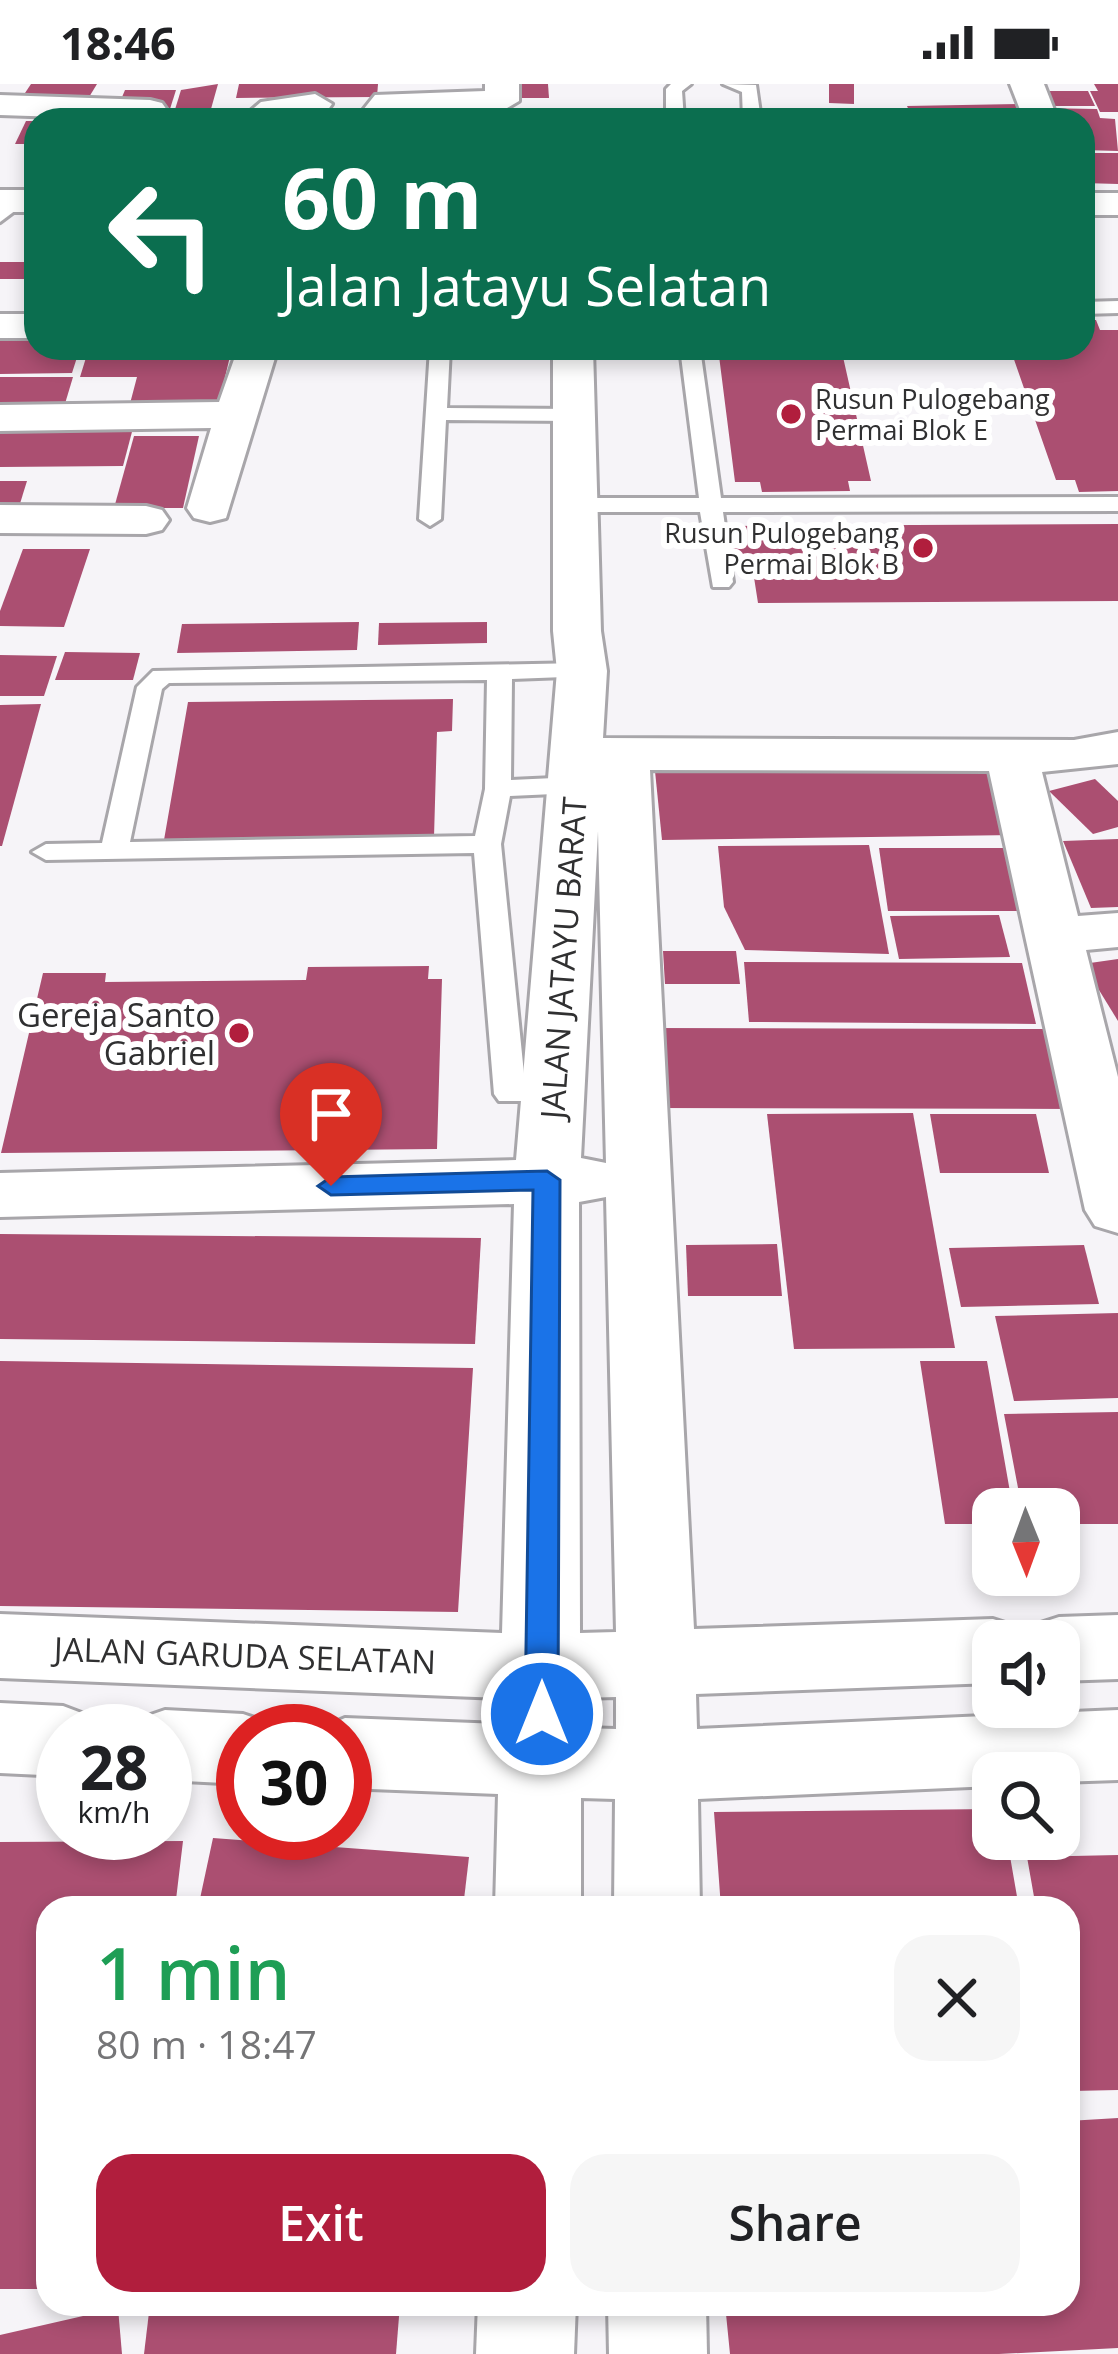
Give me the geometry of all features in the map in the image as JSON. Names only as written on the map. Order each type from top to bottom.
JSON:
[{"type":"street","points":[[0,104],[20,84]]},
{"type":"street","points":[[382,108],[387,102],[498,94]]},
{"type":"street","points":[[0,104],[100,108]]},
{"type":"street","points":[[281,108],[315,104]]},
{"type":"street","points":[[210,508],[254,360]]},
{"type":"street","points":[[573,360],[577,631],[593,765],[1073,756],[1118,748]]},
{"type":"street","points":[[0,418],[236,415]]},
{"type":"street","points":[[0,519],[146,520]]},
{"type":"street","points":[[1012,756],[1117,1200]]},
{"type":"street","name":"JALAN JATAYU BARAT","points":[[593,765],[641,1180],[656,1663],[657,1896]]},
{"type":"street","name":"JALAN JATAYU BARAT","points":[[538,1896],[547,1180],[593,765]]},
{"type":"street","points":[[1052,936],[1118,931]]},
{"type":"street","points":[[0,1196],[641,1180]]},
{"type":"street","name":"JALAN GARUDA SELATAN","points":[[0,1646],[542,1666],[972,1652]]},
{"type":"street","points":[[1080,1648],[1118,1647]]},
{"type":"street","points":[[0,1738],[36,1740]]},
{"type":"street","points":[[372,1754],[658,1766],[1118,1745]]},
{"type":"street","points":[[525,2354],[527,2316]]},
{"type":"street","points":[[657,2316],[658,2354]]},
{"type":"lane","points":[[731,84],[749,89],[751,108]]},
{"type":"lane","points":[[430,519],[439,360]]},
{"type":"lane","points":[[691,360],[721,582]]},
{"type":"lane","points":[[436,414],[575,415]]},
{"type":"lane","points":[[578,505],[1118,504]]},
{"type":"lane","points":[[500,671],[498,789],[487,844],[510,1094]]},
{"type":"lane","points":[[114,851],[150,687],[163,676],[582,671]]},
{"type":"lane","points":[[498,789],[593,765]]},
{"type":"lane","points":[[46,852],[487,844]]},
{"type":"building","points":[[31,84],[97,84],[83,107],[17,105]]},
{"type":"building","points":[[218,84],[211,108],[175,108],[181,90]]},
{"type":"building","points":[[239,84],[378,84],[377,97],[236,98]]},
{"type":"building","points":[[509,84],[548,84],[549,98],[510,98]]},
{"type":"building","points":[[829,84],[854,84],[854,104],[829,103]]},
{"type":"building","points":[[1094,84],[1118,84],[1118,112],[1100,112],[1090,91],[1098,91]]},
{"type":"building","points":[[125,90],[176,90],[170,108],[117,108]]},
{"type":"building","points":[[1030,91],[1088,91],[1095,106],[1036,106]]},
{"type":"building","points":[[1024,104],[1026,108],[908,108]]},
{"type":"building","points":[[1095,109],[1100,118],[1115,119],[1118,151],[1095,150]]},
{"type":"building","points":[[1095,153],[1118,153],[1118,184],[1095,183]]},
{"type":"building","points":[[0,262],[24,262],[24,279],[0,279]]},
{"type":"building","points":[[1096,320],[1100,330],[1118,330],[1118,491],[1079,492],[1075,480],[1056,480],[1014,360],[1095,360]]},
{"type":"building","points":[[0,337],[24,337],[24,360],[76,360],[72,373],[0,374]]},
{"type":"building","points":[[85,360],[229,360],[216,415],[127,415],[137,377],[80,377]]},
{"type":"building","name":"Rusun Pulogebang Permai Blok E","points":[[720,360],[844,360],[871,481],[848,481],[850,491],[762,492],[760,482],[735,482]]},
{"type":"building","points":[[0,377],[73,377],[61,417],[0,417]]},
{"type":"building","points":[[133,428],[123,466],[0,467],[0,429]]},
{"type":"building","points":[[134,436],[199,436],[183,508],[114,508]]},
{"type":"building","points":[[0,481],[27,481],[18,510],[0,510]]},
{"type":"building","name":"Rusun Pulogebang Permai Blok B","points":[[1118,524],[1118,601],[758,603],[753,571],[731,571],[726,526]]},
{"type":"building","points":[[23,549],[90,549],[64,627],[0,626],[0,611]]},
{"type":"building","points":[[359,622],[357,650],[177,653],[182,624]]},
{"type":"building","points":[[487,622],[487,643],[378,645],[379,623]]},
{"type":"building","points":[[65,652],[140,653],[133,680],[55,680]]},
{"type":"building","points":[[0,655],[57,656],[44,696],[0,696]]},
{"type":"building","points":[[453,699],[452,731],[437,732],[434,837],[164,840],[188,702]]},
{"type":"building","points":[[41,704],[2,846],[0,846],[0,705]]},
{"type":"building","points":[[995,766],[1015,835],[662,840],[655,771]]},
{"type":"building","points":[[1095,779],[1118,801],[1118,827],[1093,834],[1049,791]]},
{"type":"building","points":[[1118,839],[1118,907],[1091,908],[1063,841]]},
{"type":"building","points":[[869,845],[889,954],[745,950],[724,907],[718,846]]},
{"type":"building","points":[[879,848],[1005,848],[1018,911],[888,911]]},
{"type":"building","points":[[999,915],[1010,957],[899,959],[890,916]]},
{"type":"building","points":[[663,951],[736,951],[740,984],[665,984]]},
{"type":"building","points":[[1118,959],[1118,1021],[1083,964]]},
{"type":"building","points":[[744,962],[1022,963],[1036,1024],[749,1022]]},
{"type":"building","points":[[429,966],[428,979],[442,979],[437,1149],[1,1153],[43,973],[106,973],[105,982],[306,980],[308,967]]},
{"type":"building","points":[[650,1028],[1055,1029],[1074,1109],[653,1108]]},
{"type":"building","points":[[913,1113],[955,1348],[794,1349],[767,1114]]},
{"type":"building","points":[[930,1114],[1036,1114],[1049,1173],[940,1173]]},
{"type":"building","points":[[0,1234],[481,1238],[475,1344],[0,1339]]},
{"type":"building","points":[[777,1244],[782,1296],[688,1296],[686,1245]]},
{"type":"building","points":[[1084,1245],[1099,1304],[961,1307],[949,1248]]},
{"type":"building","points":[[1118,1313],[1118,1398],[1014,1401],[995,1316]]},
{"type":"building","points":[[0,1361],[473,1368],[458,1612],[0,1606]]},
{"type":"building","points":[[920,1361],[987,1361],[1009,1488],[972,1488],[972,1524],[945,1524]]},
{"type":"building","points":[[1118,1412],[1118,1524],[1080,1524],[1080,1488],[1018,1488],[1004,1414]]},
{"type":"building","points":[[972,1809],[972,1860],[1011,1860],[1017,1896],[720,1896],[714,1812]]},
{"type":"building","points":[[213,1838],[216,1860],[372,1860],[372,1850],[469,1857],[464,1896],[201,1896]]},
{"type":"building","points":[[0,1842],[36,1842],[36,1860],[181,1860],[176,1896],[36,1896],[36,2289],[0,2289]]},
{"type":"building","points":[[1118,1855],[1118,2090],[1080,2091],[1080,1896],[1034,1896],[1028,1860]]},
{"type":"building","points":[[1118,2118],[1118,2348],[999,2354],[730,2354],[726,2316],[1080,2316],[1080,2120]]},
{"type":"building","points":[[83,2316],[119,2316],[122,2354],[0,2354],[0,2335]]},
{"type":"building","points":[[149,2316],[399,2316],[396,2354],[144,2354]]},
{"type":"place","name":"Rusun Pulogebang Permai Blok E","points":[[791,414]]},
{"type":"place","name":"Rusun Pulogebang Permai Blok B","points":[[923,548]]},
{"type":"place","name":"Gereja Santo Gabriel","points":[[239,1033]]},
{"type":"route","points":[[331,1186],[547,1180],[542,1714]]}]
